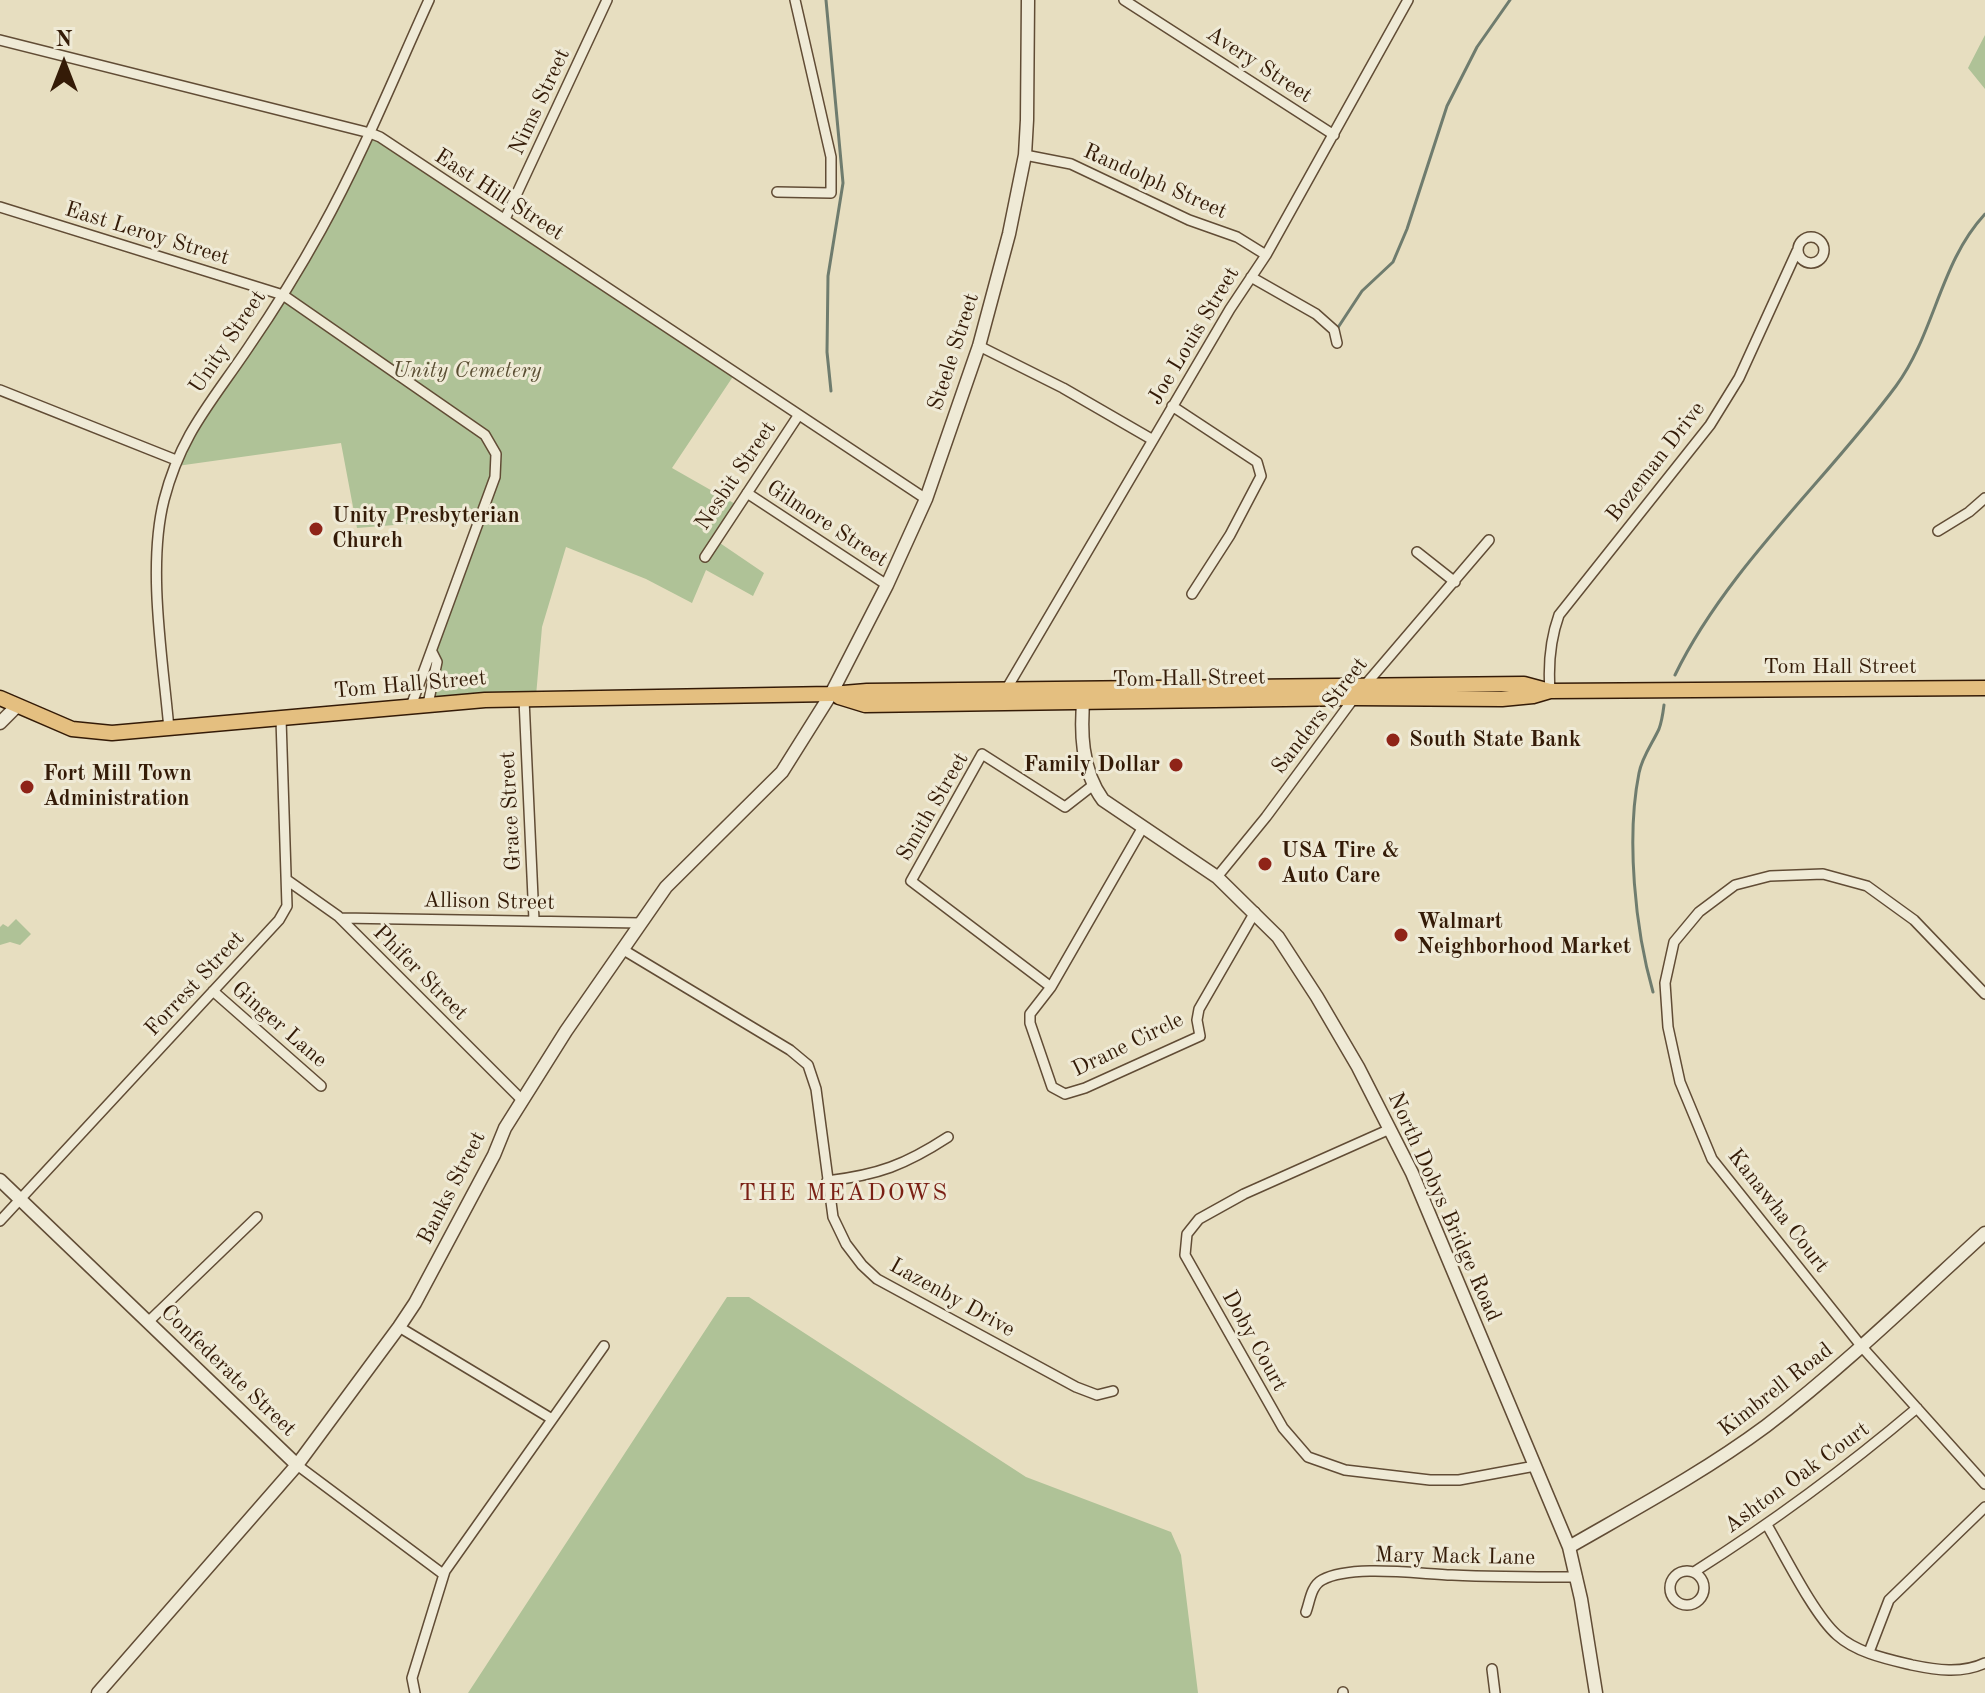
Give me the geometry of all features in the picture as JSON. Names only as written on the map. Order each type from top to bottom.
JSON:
[{"type":"main road","name":"Tom Hall Street","points":[[831,694],[865,705],[1365,686],[1524,684],[1550,691],[1985,688]]},
{"type":"main road","name":"Tom Hall Street","points":[[0,698],[57,724],[84,731],[112,733],[428,704],[524,699],[1007,688],[1084,697],[1502,699],[1550,691]]},
{"type":"street","name":"Unity Street","points":[[169,729],[157,550],[163,501],[176,460],[196,421],[283,295],[321,230],[370,133],[429,0]]},
{"type":"street","name":"Nims Street","points":[[505,219],[607,0]]},
{"type":"street","points":[[777,192],[831,193],[828,143],[795,0]]},
{"type":"street","name":"Steele Street","points":[[831,694],[887,585],[926,499],[979,346],[1009,234],[1025,155],[1028,0]]},
{"type":"street","name":"Avery Street","points":[[1124,0],[1334,135]]},
{"type":"street","name":"Joe Louis Street","points":[[1007,688],[1172,406],[1266,255],[1408,0]]},
{"type":"street","name":"East Hill Street","points":[[0,40],[370,133],[926,499]]},
{"type":"street","name":"Randolph Street","points":[[1025,155],[1071,164],[1189,220],[1237,237],[1266,255]]},
{"type":"street","name":"East Leroy Street","points":[[0,207],[283,295],[485,435],[496,454],[495,477],[411,706]]},
{"type":"street","name":"Bozeman Drive","points":[[1550,691],[1549,656],[1559,615],[1710,425],[1739,378],[1797,251]]},
{"type":"street","points":[[1251,277],[1316,314],[1334,330],[1337,343]]},
{"type":"street","points":[[979,346],[1063,388],[1153,440]]},
{"type":"street","points":[[0,390],[176,460]]},
{"type":"street","points":[[1172,406],[1257,462],[1261,476],[1230,535],[1192,594]]},
{"type":"street","name":"Nesbit Street","points":[[705,557],[798,416]]},
{"type":"street","name":"Gilmore Street","points":[[747,493],[887,585]]},
{"type":"street","points":[[1938,531],[1985,498]]},
{"type":"street","name":"Sanders Street","points":[[1217,877],[1266,817],[1354,698],[1489,540]]},
{"type":"street","points":[[1417,552],[1455,582]]},
{"type":"street","points":[[428,704],[436,665],[432,652]]},
{"type":"street","name":"Banks Street","points":[[98,1693],[297,1465],[399,1327],[415,1303],[494,1155],[505,1128],[622,949],[666,887],[782,772],[831,694]]},
{"type":"street","points":[[1084,697],[1086,767],[1092,786]]},
{"type":"street","name":"Grace Street","points":[[524,699],[534,920]]},
{"type":"street","points":[[0,723],[17,706]]},
{"type":"street","name":"Forrest Street","points":[[0,1221],[279,920],[287,906],[281,719]]},
{"type":"street","name":"Smith Street","points":[[1051,987],[911,881],[982,754],[1065,807],[1092,786]]},
{"type":"street","name":"North Dobys Bridge Road","points":[[1092,786],[1103,800],[1217,877],[1255,912],[1278,937],[1358,1067],[1412,1173],[1569,1547],[1577,1577],[1596,1693]]},
{"type":"street","points":[[1051,987],[1143,827]]},
{"type":"street","name":"Kanawha Court","points":[[1985,994],[1914,920],[1867,886],[1823,874],[1770,876],[1735,885],[1699,912],[1674,942],[1665,983],[1668,1027],[1680,1082],[1712,1159],[1862,1347],[1985,1484]]},
{"type":"street","name":"Phifer Street","points":[[287,880],[338,916],[522,1100]]},
{"type":"street","name":"Drane Circle","points":[[1051,987],[1030,1014],[1030,1023],[1052,1087],[1065,1094],[1200,1036],[1197,1020],[1199,1009],[1255,912]]},
{"type":"street","name":"Allison Street","points":[[338,916],[344,919],[640,923]]},
{"type":"street","name":"Lazenby Drive","points":[[622,949],[790,1050],[808,1065],[816,1089],[833,1217],[846,1244],[877,1279],[1076,1387],[1097,1395],[1113,1391]]},
{"type":"street","name":"Ginger Lane","points":[[213,991],[321,1086]]},
{"type":"street","name":"Doby Court","points":[[1390,1129],[1244,1194],[1199,1219],[1187,1234],[1185,1255],[1283,1428],[1308,1457],[1345,1470],[1430,1480],[1459,1480],[1535,1466]]},
{"type":"street","points":[[827,1181],[866,1176],[896,1167],[948,1137]]},
{"type":"street","name":"Confederate Street","points":[[0,1180],[297,1465],[443,1574]]},
{"type":"street","points":[[148,1322],[257,1217]]},
{"type":"street","name":"Kimbrell Road","points":[[1569,1547],[1765,1427],[1862,1347],[1985,1233]]},
{"type":"street","points":[[399,1327],[552,1419]]},
{"type":"street","points":[[415,1693],[412,1678],[443,1574],[604,1346]]},
{"type":"street","name":"Ashton Oak Court","points":[[1694,1572],[1767,1525],[1846,1468],[1917,1408]]},
{"type":"street","points":[[1869,1652],[1889,1600],[1985,1507]]},
{"type":"street","points":[[1767,1525],[1829,1628],[1852,1646],[1931,1669],[1964,1669],[1985,1663]]},
{"type":"street","name":"Mary Mack Lane","points":[[1306,1612],[1314,1587],[1323,1579],[1355,1573],[1402,1571],[1577,1577]]},
{"type":"street","points":[[1492,1669],[1495,1693]]},
{"type":"green space","points":[[1985,35],[1985,89],[1968,68]]},
{"type":"green space","name":"Unity Cemetery","points":[[370,135],[734,375],[672,468],[737,505],[714,539],[764,573],[753,596],[706,570],[692,603],[646,579],[566,547],[542,627],[536,696],[431,701],[434,652],[482,518],[357,528],[341,443],[177,466],[182,451],[249,350]]},
{"type":"green space","points":[[16,919],[31,934],[20,945],[10,942],[0,945],[0,927],[3,924],[8,927]]},
{"type":"green space","points":[[727,1297],[749,1297],[1026,1477],[1171,1532],[1181,1555],[1198,1693],[468,1693]]},
{"type":"waterway","points":[[826,0],[843,183],[828,276],[827,352],[831,391]]},
{"type":"waterway","points":[[1337,329],[1362,291],[1393,262],[1407,229],[1447,106],[1477,47],[1510,0]]},
{"type":"waterway","points":[[1675,675],[1697,636],[1749,562],[1896,386],[1920,344],[1958,254],[1985,214]]},
{"type":"waterway","points":[[1653,992],[1637,912],[1633,826],[1640,767],[1659,729],[1664,705]]},
{"type":"place","name":"Unity Presbyterian Church","points":[[316,529]]},
{"type":"place","name":"South State Bank","points":[[1393,740]]},
{"type":"place","name":"Family Dollar","points":[[1176,765]]},
{"type":"place","name":"Fort Mill Town Administration","points":[[27,787]]},
{"type":"place","name":"USA Tire & Auto Care","points":[[1265,864]]},
{"type":"place","name":"Walmart Neighborhood Market","points":[[1401,935]]},
{"type":"district","name":"THE MEADOWS","points":[[844,1194]]}]
